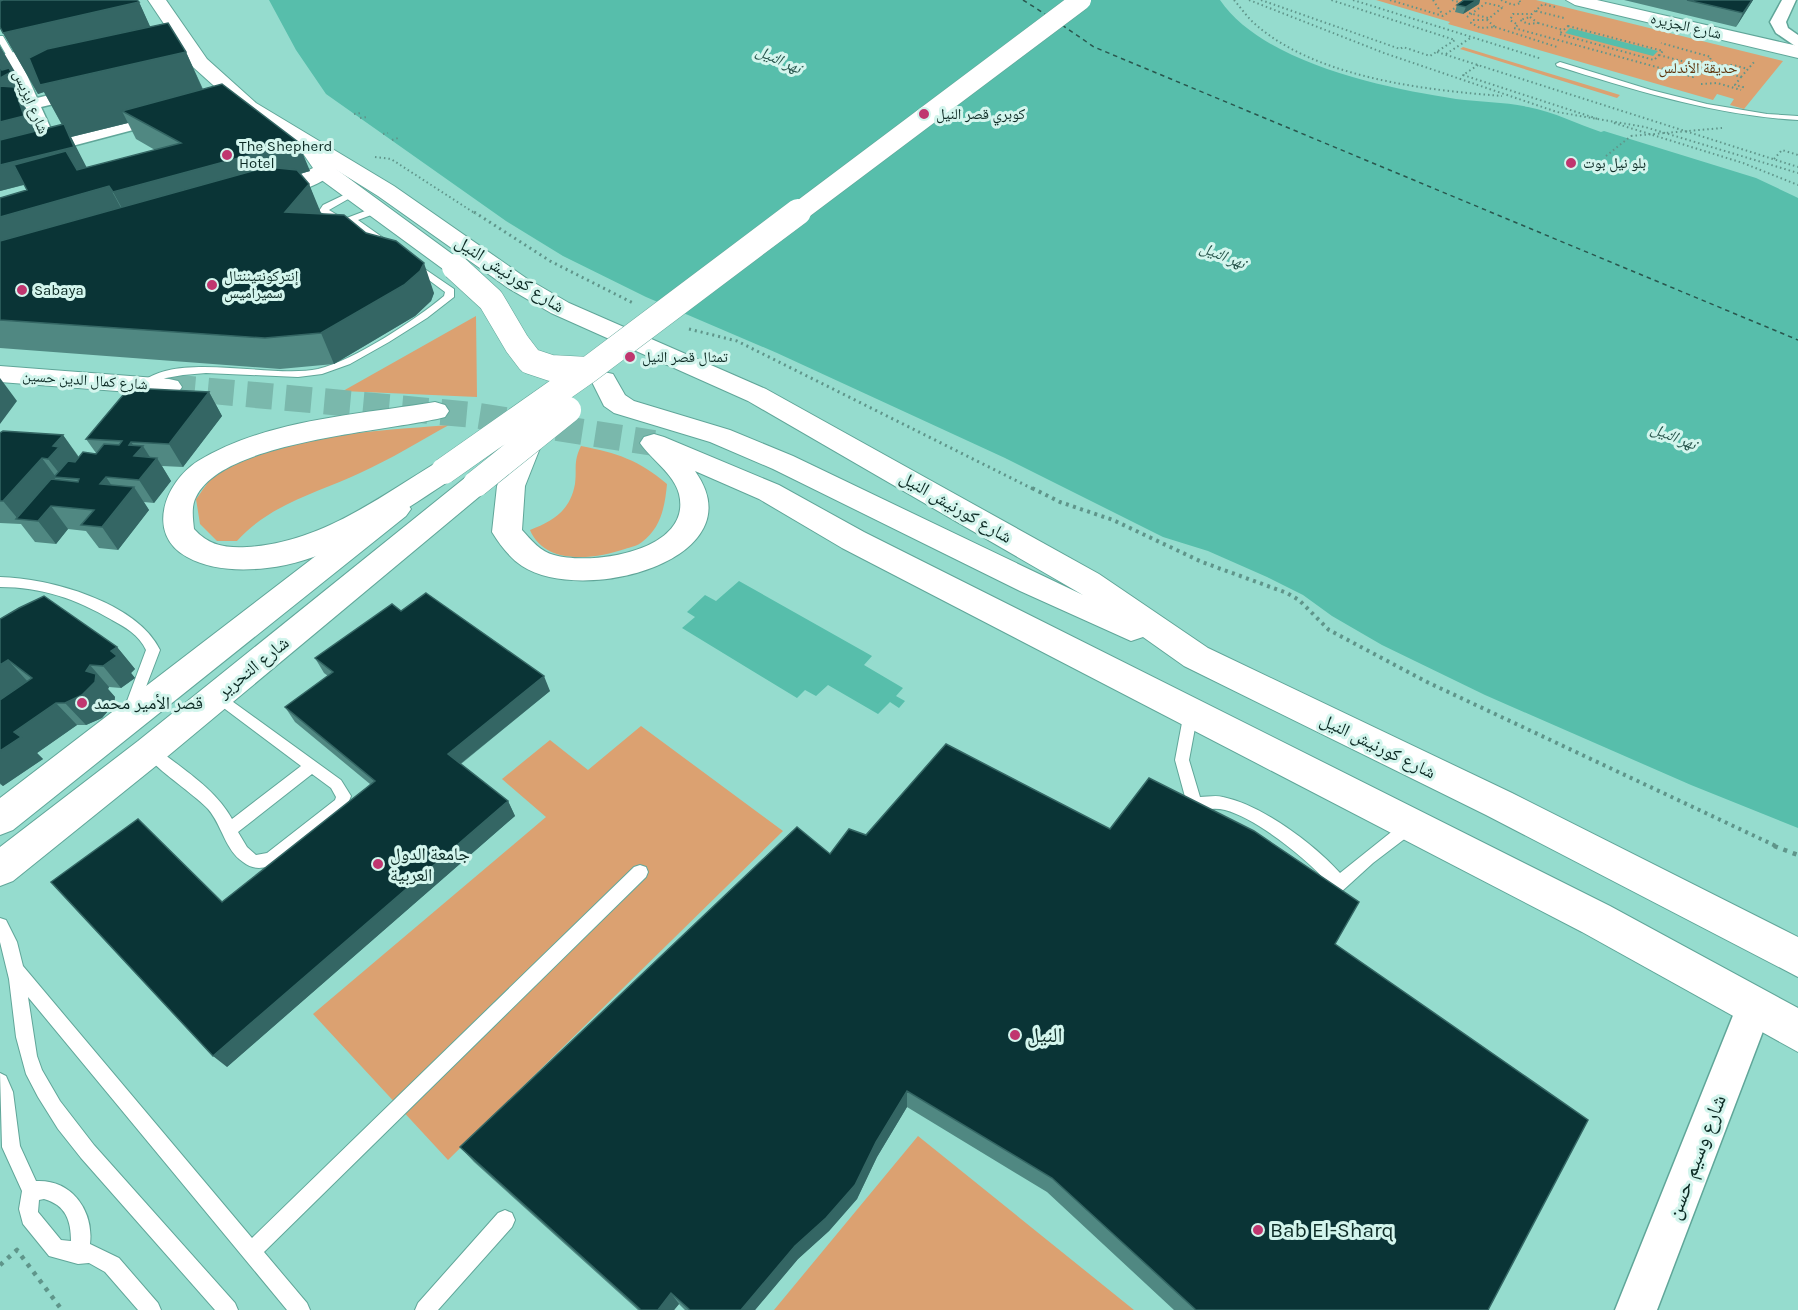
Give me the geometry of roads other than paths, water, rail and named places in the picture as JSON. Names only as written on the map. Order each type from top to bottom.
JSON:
[{"type":"main road","name":"شارع كورنيش النيل","points":[[158,0],[166,27],[220,83],[249,107],[305,142],[332,167],[386,191],[517,284],[560,308],[757,395],[827,433],[1088,582],[1196,657],[1499,804],[1798,958]]},
{"type":"main road","points":[[249,198],[305,181],[332,167],[353,194],[484,290],[500,312],[522,355],[537,366],[596,375],[1081,0]]},
{"type":"main road","points":[[435,411],[269,441],[237,451],[206,468],[185,488],[178,507],[179,531],[196,548],[224,558],[260,559],[295,552],[365,520],[596,375],[1101,0]]},
{"type":"main road","name":"شارع الجزيره","points":[[1575,0],[1798,52]]},
{"type":"main road","name":"شارع كمال الدين حسين","points":[[0,374],[157,385]]},
{"type":"main road","points":[[596,375],[614,400],[624,407],[730,440],[1008,574],[1196,657]]},
{"type":"main road","name":"شارع التحرير","points":[[0,869],[150,751],[528,443],[596,375]]},
{"type":"main road","points":[[528,443],[510,486],[507,532],[521,550],[544,564],[574,570],[607,569],[639,561],[668,547],[688,528],[694,510],[694,494],[654,443],[769,492],[853,540],[1596,919],[1755,1005],[1798,1031]]},
{"type":"main road","name":"شارع التحرير","points":[[0,819],[444,471]]},
{"type":"main road","points":[[1231,733],[1259,689]]},
{"type":"street","points":[[1789,0],[1778,22],[1781,30],[1798,43]]},
{"type":"street","points":[[6,59],[69,46]]},
{"type":"street","name":"شارع ايزيس","points":[[6,59],[32,104],[50,147]]},
{"type":"street","points":[[0,112],[98,88]]},
{"type":"street","points":[[0,160],[188,111]]},
{"type":"street","name":"شارع وسيم حسن","points":[[1636,1310],[1755,1005]]},
{"type":"lane","points":[[0,38],[6,59]]},
{"type":"lane","points":[[1560,64],[1695,105],[1751,115],[1798,118]]},
{"type":"lane","points":[[353,194],[324,210],[341,223],[353,221],[376,210]]},
{"type":"lane","points":[[157,385],[174,372],[316,373],[350,361],[449,297],[450,291],[446,287],[353,221]]},
{"type":"lane","points":[[0,582],[15,582],[71,592],[87,598],[131,624],[148,638],[153,650],[127,719]]},
{"type":"lane","points":[[150,751],[215,808],[225,820],[239,848],[250,859],[261,862],[272,859],[341,804],[344,796],[341,790],[218,696]]},
{"type":"lane","points":[[1191,712],[1182,760],[1194,804],[1193,818],[1201,835]]},
{"type":"lane","points":[[229,830],[311,766]]},
{"type":"lane","points":[[1194,804],[1223,803],[1253,817],[1328,868],[1340,885]]},
{"type":"lane","points":[[1308,901],[1325,898],[1368,858],[1411,825]]},
{"type":"lane","points":[[251,1252],[640,872]]},
{"type":"lane","points":[[0,925],[12,947],[17,971],[23,1035],[34,1072],[52,1107],[76,1139],[228,1310]]},
{"type":"lane","points":[[17,971],[300,1310]]},
{"type":"lane","points":[[0,1082],[4,1092],[11,1147],[32,1191],[28,1209],[45,1237],[56,1250],[91,1254],[112,1265],[151,1310]]},
{"type":"lane","points":[[32,1191],[50,1189],[58,1192],[79,1218],[83,1239],[78,1254]]},
{"type":"lane","points":[[425,1310],[505,1220]]},
{"type":"water","name":"نهر النيل","points":[[269,0],[1220,0],[1240,22],[1265,40],[1327,69],[1395,88],[1456,99],[1538,109],[1601,132],[1604,131],[1756,178],[1798,198],[1798,828],[1691,785],[1485,695],[1382,645],[1332,616],[1303,595],[1267,577],[1208,551],[1163,537],[1005,458],[777,353],[646,297],[563,256],[506,221],[326,94],[296,50]]},
{"type":"water","points":[[1570,28],[1658,51],[1653,56],[1565,33]]},
{"type":"water","points":[[739,581],[872,656],[864,665],[903,688],[896,696],[905,701],[899,708],[890,702],[878,714],[828,685],[816,696],[805,690],[797,698],[682,628],[695,617],[687,612],[705,595],[716,601]]},
{"type":"tunnel","points":[[169,387],[473,415],[654,443]]},
{"type":"place","name":"كوبري قصر النيل","points":[[924,114]]},
{"type":"place","name":"The Shepherd Hotel","points":[[227,155]]},
{"type":"place","name":"بلو نيل بوت","points":[[1571,163]]},
{"type":"place","name":"إنتركونتيننتال سميراميس","points":[[212,285]]},
{"type":"place","name":"Sabaya","points":[[22,290]]},
{"type":"place","name":"تمثال قصر النيل","points":[[630,357]]},
{"type":"place","name":"قصر الأمير محمد","points":[[82,703]]},
{"type":"place","name":"جامعة الدول العربية","points":[[378,864]]},
{"type":"place","name":"النيل","points":[[1015,1035]]},
{"type":"place","name":"Bab El-Sharq","points":[[1258,1230]]},
{"type":"park label","name":"حديقة الأندلس","points":[[1698,68]]}]
